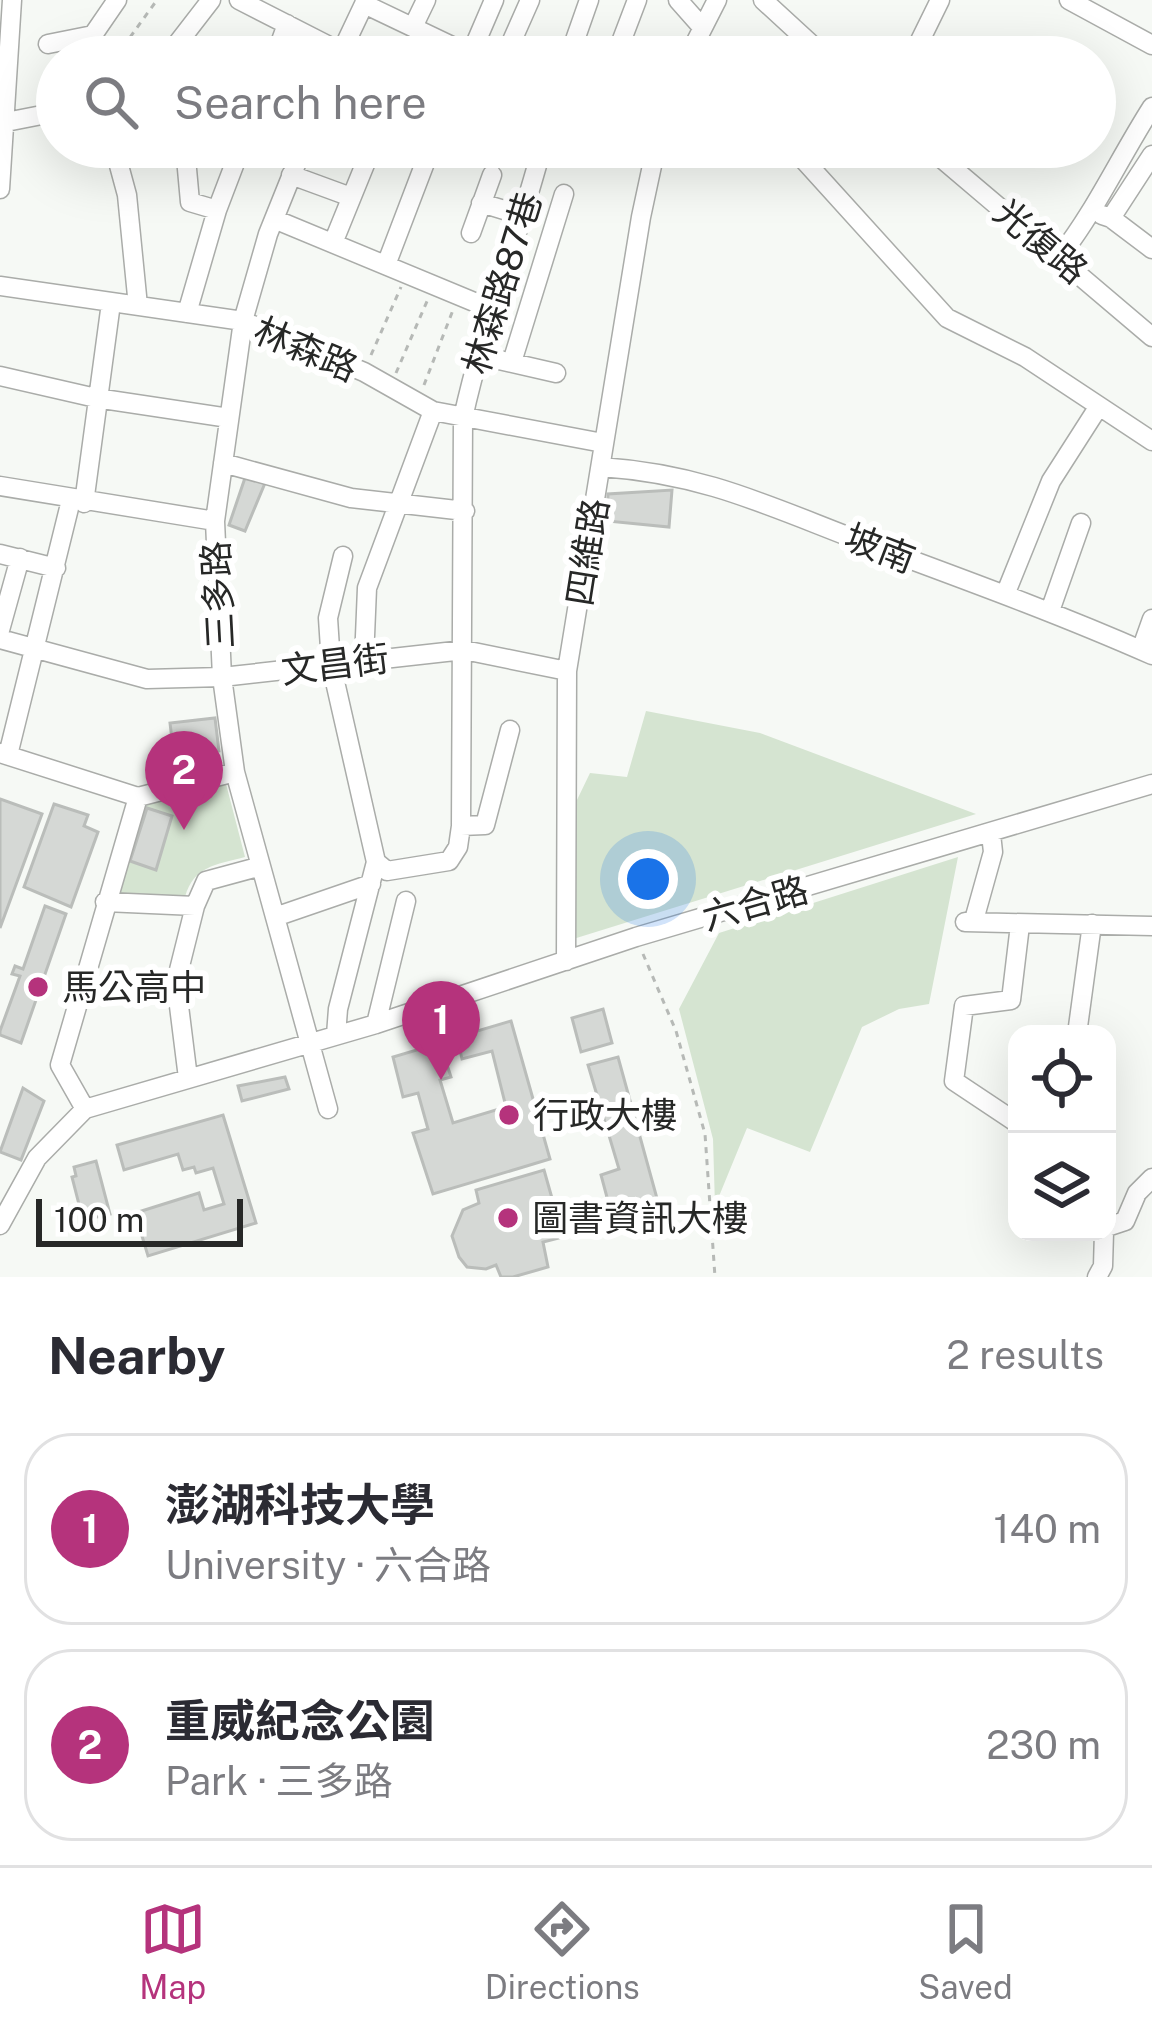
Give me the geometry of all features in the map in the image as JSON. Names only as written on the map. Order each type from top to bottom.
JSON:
[{"type":"street","points":[[0,186],[12,0]]},
{"type":"street","points":[[88,36],[117,0]]},
{"type":"street","points":[[184,36],[212,0]]},
{"type":"street","points":[[239,0],[308,36]]},
{"type":"street","points":[[413,27],[425,0]]},
{"type":"street","points":[[478,36],[494,0]]},
{"type":"street","points":[[515,36],[530,0]]},
{"type":"street","points":[[576,36],[589,0]]},
{"type":"street","points":[[624,36],[638,0]]},
{"type":"street","points":[[678,0],[694,36]]},
{"type":"street","points":[[703,36],[717,0]]},
{"type":"street","points":[[764,0],[803,36]]},
{"type":"street","points":[[922,36],[940,0]]},
{"type":"street","points":[[1069,0],[1152,45]]},
{"type":"street","points":[[349,36],[365,2],[434,36]]},
{"type":"street","points":[[283,36],[287,24]]},
{"type":"street","points":[[1116,162],[1152,107]]},
{"type":"street","points":[[6,122],[36,116]]},
{"type":"street","points":[[1060,256],[1102,216],[1152,155]]},
{"type":"street","points":[[120,168],[127,195],[138,306]]},
{"type":"street","points":[[187,168],[190,202],[217,210]]},
{"type":"street","points":[[187,313],[233,168]]},
{"type":"street","name":"三多路","points":[[294,168],[243,321],[215,521],[222,677],[235,772],[328,1108]]},
{"type":"street","points":[[333,243],[364,168]]},
{"type":"street","points":[[386,265],[423,168]]},
{"type":"street","name":"林森路87巷","points":[[461,826],[463,418],[477,355],[537,168]]},
{"type":"street","name":"四維路","points":[[566,962],[567,671],[652,168]]},
{"type":"street","points":[[811,168],[947,318],[1025,357],[1152,441]]},
{"type":"street","name":"光復路","points":[[953,168],[1152,337]]},
{"type":"street","points":[[1102,216],[1112,168]]},
{"type":"street","points":[[291,175],[352,197]]},
{"type":"street","points":[[470,233],[492,175]]},
{"type":"street","points":[[512,362],[564,194]]},
{"type":"street","points":[[482,203],[524,216]]},
{"type":"street","points":[[1102,216],[1152,249]]},
{"type":"street","points":[[274,219],[458,297],[527,315]]},
{"type":"street","name":"林森路","points":[[0,286],[243,321],[364,372],[425,406],[463,418],[603,442]]},
{"type":"street","points":[[111,303],[78,501],[4,754],[138,797],[235,772]]},
{"type":"street","points":[[477,355],[556,373]]},
{"type":"street","points":[[0,376],[95,398],[229,418]]},
{"type":"street","points":[[364,659],[367,587],[399,505],[425,406]]},
{"type":"street","points":[[1005,595],[1051,481],[1099,406]]},
{"type":"street","points":[[223,463],[350,499],[465,511]]},
{"type":"street","name":"坡南","points":[[601,467],[657,471],[726,488],[1147,652]]},
{"type":"street","points":[[0,487],[215,521]]},
{"type":"street","points":[[1050,611],[1081,523]]},
{"type":"street","points":[[0,630],[10,556],[56,568]]},
{"type":"street","points":[[336,1035],[338,1009],[370,884],[382,867],[331,664],[328,618],[343,556]]},
{"type":"street","points":[[1147,652],[1152,619]]},
{"type":"street","name":"文昌街","points":[[0,639],[147,679],[222,677],[464,650],[567,671]]},
{"type":"street","points":[[382,867],[449,861],[458,847],[461,826],[485,825],[510,730]]},
{"type":"street","name":"六合路","points":[[0,1225],[37,1158],[85,1109],[376,1024],[636,937],[1152,784]]},
{"type":"street","points":[[85,1109],[60,1064],[138,797]]},
{"type":"street","points":[[991,834],[993,852],[969,921],[1152,926]]},
{"type":"street","points":[[188,1078],[176,982],[195,906],[206,881],[258,867]]},
{"type":"street","points":[[275,917],[370,884]]},
{"type":"street","points":[[376,1024],[406,901]]},
{"type":"street","points":[[105,902],[195,906]]},
{"type":"street","points":[[1079,1025],[1093,924]]},
{"type":"street","points":[[1008,1118],[954,1081],[964,1006],[1011,1000],[1020,925]]},
{"type":"street","points":[[1116,1225],[1125,1221],[1137,1193],[1152,1178]]},
{"type":"street","points":[[1097,1277],[1105,1241]]},
{"type":"path","points":[[131,36],[157,0]]},
{"type":"path","points":[[364,372],[406,274]]},
{"type":"path","points":[[390,388],[433,287]]},
{"type":"path","points":[[425,406],[458,297]]},
{"type":"path","points":[[636,937],[676,1031],[705,1134],[715,1277]]},
{"type":"green space","points":[[646,711],[760,733],[976,814],[570,940],[576,802],[590,773],[627,777]]},
{"type":"green space","points":[[225,780],[245,857],[200,873],[185,897],[113,893],[140,802]]},
{"type":"green space","points":[[958,857],[929,1004],[899,1009],[862,1027],[810,1152],[747,1128],[715,1206],[713,1139],[679,1009],[719,933]]},
{"type":"building","points":[[247,472],[268,476],[245,531],[229,525]]},
{"type":"building","points":[[672,490],[669,527],[607,521],[608,494]]},
{"type":"building","points":[[215,718],[219,751],[174,756],[170,723]]},
{"type":"building","points":[[0,799],[42,814],[0,928]]},
{"type":"building","points":[[54,804],[88,815],[84,826],[98,832],[71,907],[24,887]]},
{"type":"building","points":[[147,808],[172,816],[156,870],[130,861]]},
{"type":"building","points":[[45,906],[66,914],[21,1043],[0,1031],[20,976],[12,974],[15,966],[23,969]]},
{"type":"building","points":[[603,1009],[612,1043],[581,1052],[572,1018]]},
{"type":"building","name":"行政大樓","points":[[511,1021],[550,1159],[433,1194],[413,1133],[428,1129],[418,1093],[403,1097],[393,1057],[440,1043],[451,1077],[440,1080],[453,1123],[506,1107],[492,1051],[462,1059],[457,1037]]},
{"type":"building","points":[[618,1057],[658,1202],[612,1216],[601,1175],[619,1169],[588,1065]]},
{"type":"building","points":[[285,1077],[289,1089],[242,1101],[238,1086]]},
{"type":"building","points":[[23,1088],[44,1101],[21,1160],[0,1152]]},
{"type":"building","points":[[223,1115],[256,1223],[148,1256],[135,1213],[199,1193],[204,1210],[224,1204],[213,1168],[196,1173],[194,1167],[183,1170],[178,1154],[124,1170],[117,1145]]},
{"type":"building","points":[[96,1161],[110,1214],[83,1220],[72,1177],[76,1176],[74,1167]]},
{"type":"building","name":"圖書資訊大樓","points":[[544,1170],[563,1237],[543,1242],[548,1267],[501,1277],[496,1265],[467,1267],[452,1236],[463,1210],[479,1203],[476,1190]]},
{"type":"place","name":"重威紀念公園","points":[[184,830]]},
{"type":"place","name":"馬公高中","points":[[38,987]]},
{"type":"place","name":"澎湖科技大學","points":[[441,1080]]},
{"type":"place","name":"行政大樓","points":[[509,1115]]},
{"type":"place","name":"圖書資訊大樓","points":[[508,1218]]}]
